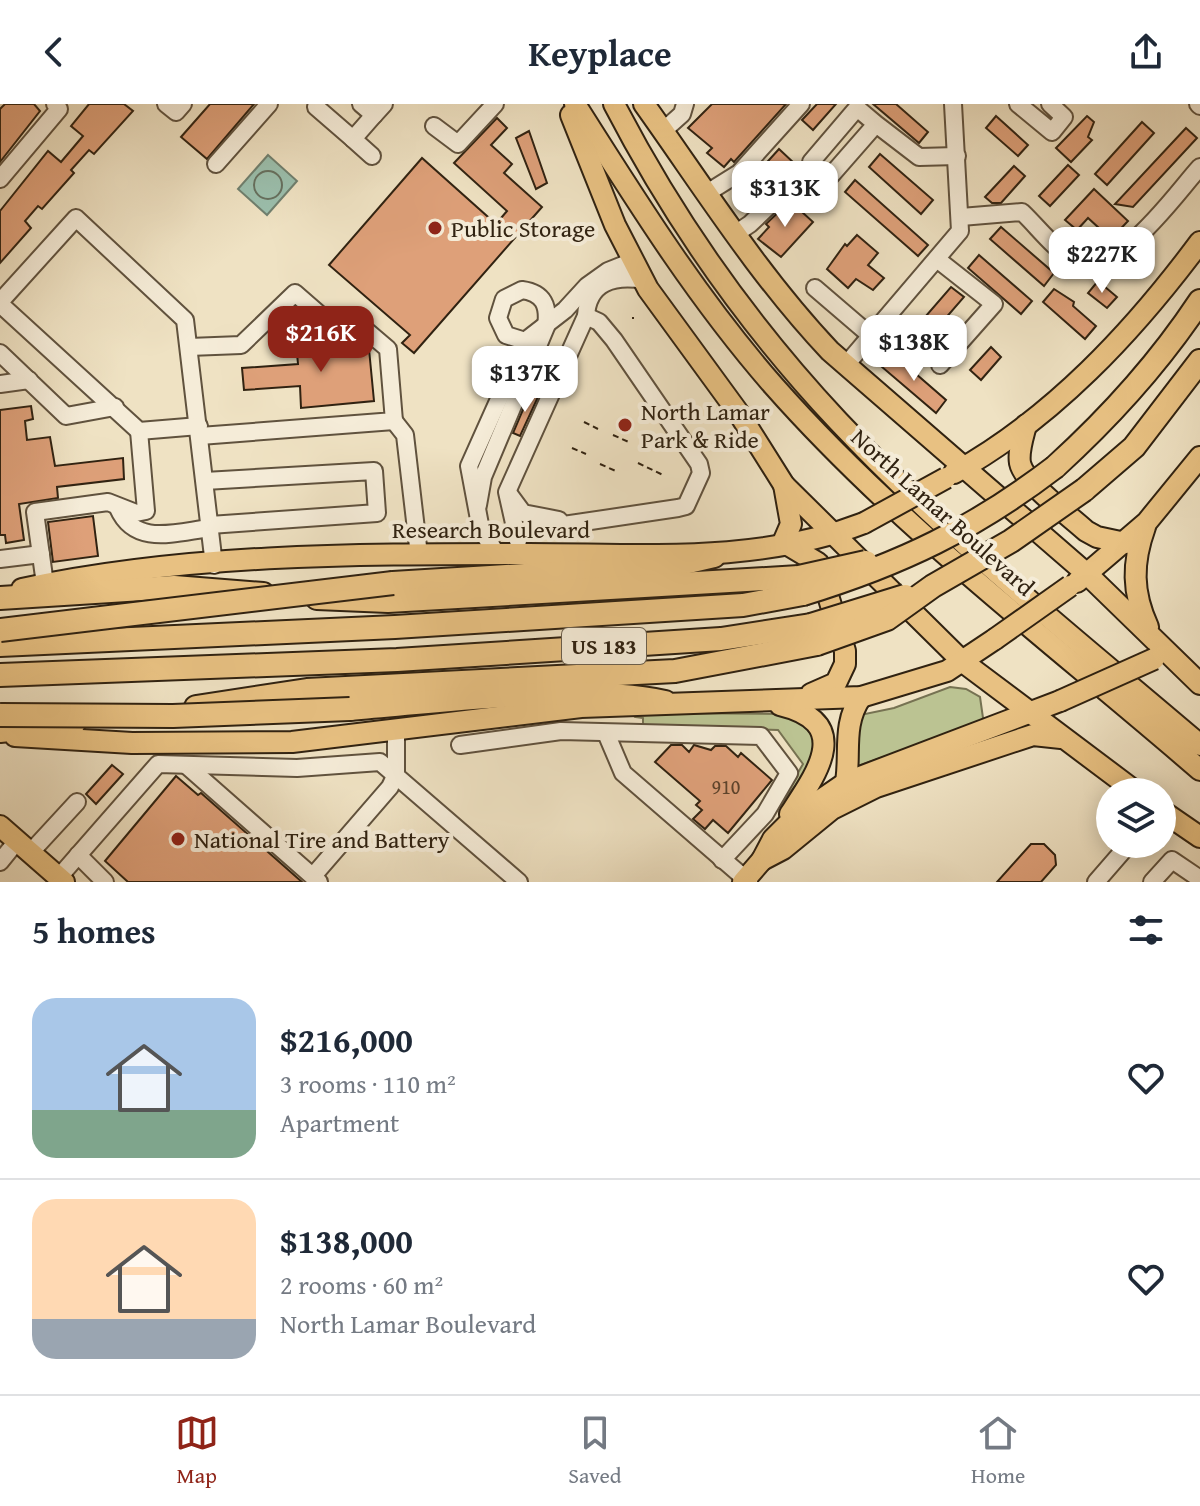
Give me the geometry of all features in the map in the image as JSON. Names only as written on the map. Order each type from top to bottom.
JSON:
[{"type":"highway","points":[[0,596],[174,587],[388,601],[801,586],[918,553],[999,510],[1055,467],[1103,424],[1175,340],[1200,301]]},
{"type":"highway","name":"US 183","points":[[0,675],[397,660],[814,635],[933,586],[1011,541],[1084,490],[1134,447],[1200,361]]},
{"type":"highway","points":[[0,630],[393,583],[671,566],[714,556]]},
{"type":"highway","name":"US 183","points":[[0,645],[395,627],[743,605],[801,586]]},
{"type":"highway","points":[[0,733],[307,690],[675,671],[814,635]]},
{"type":"highway","points":[[0,715],[173,716],[579,695],[636,696],[665,702]]},
{"type":"main road","points":[[567,104],[633,261],[784,485],[988,684],[1117,778]]},
{"type":"main road","name":"North Lamar Boulevard","points":[[575,104],[677,264],[727,330],[795,409],[883,497],[1200,770]]},
{"type":"main road","name":"North Lamar Boulevard","points":[[614,104],[658,181],[717,270],[836,419],[900,484],[1200,745]]},
{"type":"main road","points":[[644,104],[800,320],[845,366],[966,467],[1078,580],[1153,638]]},
{"type":"main road","name":"Research Boulevard","points":[[0,596],[45,584],[121,572],[330,555],[714,556],[833,535],[864,523],[966,467],[1026,425],[1113,346],[1200,242]]},
{"type":"main road","points":[[1026,425],[1020,466],[1027,477],[1086,531],[1097,537],[1125,543]]},
{"type":"main road","points":[[0,733],[132,743],[292,742],[625,705],[861,697],[916,682],[963,662],[1125,543],[1147,522],[1200,457]]},
{"type":"main road","points":[[784,485],[791,524],[785,545],[818,563],[845,651],[845,664],[836,683],[796,699]]},
{"type":"main road","points":[[1147,522],[1135,563],[1134,585],[1163,658],[1200,684]]},
{"type":"main road","points":[[773,839],[816,801],[847,782],[977,736],[1163,658]]},
{"type":"main road","points":[[977,736],[992,712],[988,684]]},
{"type":"main road","points":[[762,860],[783,849],[832,809],[843,795],[847,782],[847,729],[852,710],[861,697]]},
{"type":"main road","points":[[746,881],[820,769],[825,750],[823,735],[815,720],[800,710],[761,700]]},
{"type":"main road","points":[[1060,701],[1054,726],[1065,739]]},
{"type":"main road","points":[[832,809],[876,787],[1033,735],[1065,739]]},
{"type":"main road","points":[[1176,821],[1200,837]]},
{"type":"main road","points":[[0,826],[61,880]]},
{"type":"street","points":[[0,179],[59,109],[55,104]]},
{"type":"street","points":[[166,104],[176,112],[183,104]]},
{"type":"street","points":[[216,164],[269,104]]},
{"type":"street","points":[[434,126],[458,144],[495,104]]},
{"type":"street","points":[[663,131],[682,114],[685,104]]},
{"type":"street","points":[[707,193],[739,173],[801,104]]},
{"type":"street","points":[[845,366],[960,231],[953,104]]},
{"type":"street","points":[[1018,104],[1052,132],[1064,117],[1050,104]]},
{"type":"street","points":[[316,107],[372,156]]},
{"type":"street","points":[[353,139],[373,108]]},
{"type":"street","points":[[876,124],[919,157],[957,156]]},
{"type":"street","points":[[961,217],[1022,212],[1071,259],[1101,262],[1124,250],[1200,167]]},
{"type":"street","points":[[735,234],[793,183]]},
{"type":"street","points":[[45,584],[35,512],[108,502],[136,513],[147,509],[139,431],[0,303],[76,218],[185,320],[214,565]]},
{"type":"street","points":[[938,260],[994,304],[940,365]]},
{"type":"street","points":[[497,554],[481,530],[469,466],[525,341],[546,327],[587,286],[608,271],[633,261]]},
{"type":"street","points":[[521,554],[507,492],[586,316],[586,305],[599,285],[619,278],[644,280]]},
{"type":"street","points":[[815,288],[871,336]]},
{"type":"street","points":[[477,510],[483,477],[546,327],[546,304],[531,291],[512,293],[504,299],[498,318],[506,335],[525,341]]},
{"type":"street","points":[[189,347],[241,345],[295,293],[334,327],[361,326],[388,349],[394,421],[405,435],[419,555]]},
{"type":"street","points":[[516,532],[531,527],[557,529],[568,523],[686,506],[701,473],[699,464],[614,340],[599,322],[586,316]]},
{"type":"street","points":[[0,353],[66,416],[115,407]]},
{"type":"street","points":[[0,384],[29,380]]},
{"type":"street","points":[[139,431],[394,421]]},
{"type":"street","points":[[118,508],[124,522],[140,533],[377,513],[374,471],[205,481]]},
{"type":"street","points":[[507,492],[523,513],[568,523]]},
{"type":"street","points":[[0,559],[41,554]]},
{"type":"street","points":[[623,773],[625,705]]},
{"type":"street","points":[[460,745],[561,731],[761,736],[789,773],[765,814],[722,860]]},
{"type":"street","points":[[186,765],[316,879],[390,787],[396,774],[396,732]]},
{"type":"street","points":[[606,733],[623,773],[746,881]]},
{"type":"street","points":[[292,742],[297,768]]},
{"type":"street","points":[[61,880],[78,855],[158,764],[297,768],[380,762],[519,882]]},
{"type":"street","points":[[0,862],[24,847],[77,802]]},
{"type":"street","points":[[78,855],[105,882]]},
{"type":"street","points":[[1096,882],[1117,858]]},
{"type":"street","points":[[1152,882],[1172,860],[1200,879]]},
{"type":"path","points":[[584,422],[598,429]]},
{"type":"path","points":[[613,435],[631,443]]},
{"type":"path","points":[[572,448],[586,454]]},
{"type":"path","points":[[638,463],[663,475]]},
{"type":"path","points":[[600,464],[618,472]]},
{"type":"shaded area","points":[[950,687],[966,689],[980,697],[981,723],[853,768],[860,715],[894,708]]},
{"type":"shaded area","points":[[641,713],[784,714],[803,725],[812,737],[814,749],[803,774],[774,814],[803,764],[778,730],[643,726],[643,718],[636,717]]},
{"type":"water","points":[[268,155],[297,181],[267,215],[238,189]]},
{"type":"building","points":[[5,104],[34,104],[40,111],[0,162],[0,109]]},
{"type":"building","points":[[89,104],[124,104],[133,111],[94,154],[89,150],[71,170],[74,173],[42,209],[38,206],[25,221],[31,228],[0,263],[0,211],[48,151],[61,162],[83,136],[71,126]]},
{"type":"building","points":[[210,104],[254,104],[207,159],[181,137]]},
{"type":"building","points":[[712,104],[786,104],[734,162],[731,159],[724,167],[707,153],[712,148],[688,128]]},
{"type":"building","points":[[817,104],[836,104],[813,130],[802,120]]},
{"type":"building","points":[[873,104],[896,104],[928,132],[919,143]]},
{"type":"building","points":[[996,116],[1028,145],[1018,156],[986,128]]},
{"type":"building","points":[[1087,116],[1094,122],[1088,137],[1092,140],[1071,162],[1056,148]]},
{"type":"building","name":"Public Storage","points":[[497,118],[507,128],[491,145],[512,164],[504,173],[542,207],[414,353],[402,343],[410,335],[329,265],[422,158],[496,224],[507,211],[454,163]]},
{"type":"building","points":[[1142,122],[1154,133],[1107,185],[1095,174]]},
{"type":"building","points":[[1186,128],[1197,138],[1133,207],[1115,204]]},
{"type":"building","points":[[529,131],[547,183],[536,189],[516,138]]},
{"type":"building","points":[[779,149],[795,164],[756,203],[742,190]]},
{"type":"building","points":[[880,154],[933,200],[921,214],[869,167]]},
{"type":"building","points":[[1068,165],[1079,175],[1050,206],[1039,196]]},
{"type":"building","points":[[1014,166],[1025,176],[1001,203],[992,203],[985,197]]},
{"type":"building","points":[[855,180],[928,245],[918,256],[845,192]]},
{"type":"building","points":[[1094,189],[1128,221],[1111,239],[1088,218],[1077,230],[1065,220]]},
{"type":"building","points":[[790,201],[813,222],[781,257],[758,239],[769,227],[766,224]]},
{"type":"building","points":[[1001,227],[1054,273],[1044,286],[990,239]]},
{"type":"building","points":[[857,235],[878,253],[868,265],[884,278],[873,290],[856,279],[848,288],[827,269],[845,244],[847,246]]},
{"type":"building","points":[[979,255],[1032,301],[1021,314],[968,268]]},
{"type":"building","points":[[1098,281],[1117,297],[1107,308],[1088,293]]},
{"type":"building","points":[[951,287],[964,297],[918,350],[906,339]]},
{"type":"building","points":[[1054,289],[1074,302],[1073,306],[1096,326],[1085,339],[1043,302]]},
{"type":"building","points":[[357,337],[361,350],[369,349],[374,401],[301,408],[300,386],[244,390],[242,368],[298,364],[296,343]]},
{"type":"building","points":[[991,347],[1001,357],[981,380],[970,370]]},
{"type":"building","points":[[893,354],[946,400],[936,413],[882,367]]},
{"type":"building","points":[[530,393],[538,397],[520,436],[513,433]]},
{"type":"building","points":[[31,406],[33,419],[25,421],[27,440],[50,437],[55,466],[123,458],[124,479],[57,487],[58,498],[19,504],[24,540],[6,543],[5,535],[0,535],[0,410]]},
{"type":"building","points":[[93,516],[98,556],[53,562],[48,522]]},
{"type":"building","points":[[671,745],[682,745],[689,752],[694,745],[711,750],[715,746],[726,746],[738,757],[741,753],[772,780],[728,833],[713,820],[705,829],[693,819],[702,810],[696,805],[700,801],[655,762]]},
{"type":"building","points":[[112,765],[123,774],[96,804],[86,794]]},
{"type":"building","points":[[176,776],[198,795],[201,793],[302,882],[128,882],[105,861]]},
{"type":"building","points":[[1031,844],[1044,844],[1055,855],[1056,865],[1041,882],[997,882]]},
{"type":"place","name":"Public Storage","points":[[435,228]]},
{"type":"place","name":"North Lamar Park & Ride","points":[[625,425]]},
{"type":"place","name":"National Tire and Battery","points":[[178,839]]}]
